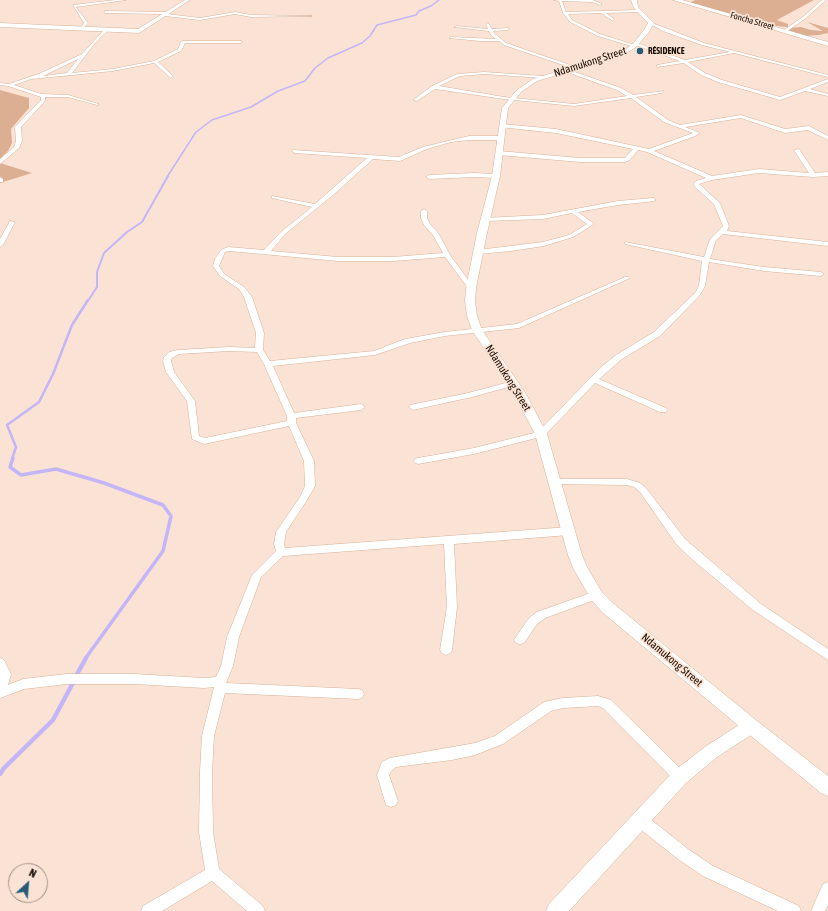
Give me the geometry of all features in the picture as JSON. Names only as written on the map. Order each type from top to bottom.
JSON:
[{"type":"main road","points":[[634,0],[639,11],[651,24]]},
{"type":"main road","name":"Foncha Street","points":[[676,0],[828,44]]},
{"type":"main road","name":"Ndamukong Street","points":[[651,24],[635,45],[621,54],[542,77],[524,86],[505,108],[496,176],[478,252],[470,300],[477,330],[513,383],[541,434],[569,532],[571,544],[580,568],[596,595],[608,608],[751,726],[828,787]]},
{"type":"street","points":[[0,25],[139,31],[188,0]]},
{"type":"street","points":[[556,0],[593,1],[600,4]]},
{"type":"street","points":[[560,0],[565,13],[571,21],[587,29],[684,61],[703,74],[720,82],[783,99],[828,80]]},
{"type":"street","points":[[818,0],[828,2]]},
{"type":"street","points":[[81,29],[86,23],[74,6],[126,1]]},
{"type":"street","points":[[785,31],[824,1]]},
{"type":"street","points":[[124,12],[127,8]]},
{"type":"street","points":[[565,13],[639,11]]},
{"type":"street","points":[[105,12],[166,14],[200,19],[235,13],[251,16],[310,16]]},
{"type":"street","points":[[602,12],[613,20]]},
{"type":"street","points":[[488,24],[489,30],[499,40],[612,86],[631,96],[666,121],[697,133],[693,136],[649,151]]},
{"type":"street","points":[[651,24],[686,38],[828,76]]},
{"type":"street","points":[[456,27],[489,30],[508,29]]},
{"type":"street","points":[[68,75],[106,30]]},
{"type":"street","points":[[451,38],[499,40]]},
{"type":"street","points":[[31,78],[113,70],[155,62],[180,50],[183,42],[241,42]]},
{"type":"street","points":[[659,66],[684,61],[702,60],[734,52]]},
{"type":"street","points":[[9,85],[61,66],[84,55]]},
{"type":"street","points":[[155,62],[171,77]]},
{"type":"street","points":[[415,100],[454,76],[492,73],[542,77]]},
{"type":"street","points":[[0,84],[9,85],[41,95],[68,96],[97,104]]},
{"type":"street","points":[[434,87],[504,98],[574,105],[662,92]]},
{"type":"street","points":[[805,89],[828,95]]},
{"type":"street","points":[[0,164],[16,148],[19,141],[18,127],[43,100],[41,95]]},
{"type":"street","points":[[679,126],[741,116],[785,131],[809,128],[828,138]]},
{"type":"street","points":[[295,151],[400,159],[429,147],[451,141],[501,132],[556,131],[649,151],[711,178]]},
{"type":"street","points":[[499,154],[580,160],[626,160],[637,148]]},
{"type":"street","points":[[797,150],[813,175]]},
{"type":"street","points":[[266,252],[283,233],[331,194],[371,157]]},
{"type":"street","points":[[418,461],[474,451],[541,434],[619,357],[657,334],[698,294],[702,286],[706,260],[713,239],[726,226],[717,203],[696,184],[698,182],[711,178],[759,172],[813,175],[828,174]]},
{"type":"street","points":[[429,177],[474,175],[496,176]]},
{"type":"street","points":[[274,197],[316,206]]},
{"type":"street","points":[[486,219],[525,218],[574,212],[618,203],[653,200]]},
{"type":"street","points":[[424,211],[425,221],[436,234],[447,256],[471,288]]},
{"type":"street","points":[[478,252],[544,244],[571,236],[591,224],[574,212]]},
{"type":"street","points":[[0,245],[12,222]]},
{"type":"street","points":[[721,232],[828,244]]},
{"type":"street","points":[[626,243],[706,260],[764,269],[821,274]]},
{"type":"street","points":[[281,552],[279,544],[281,532],[304,498],[310,486],[309,461],[268,364],[259,350],[260,333],[248,297],[242,288],[222,275],[216,266],[218,259],[223,251],[228,249],[338,259],[393,259],[447,256]]},
{"type":"street","points":[[268,364],[375,354],[408,341],[477,330],[508,328],[529,323],[627,278]]},
{"type":"street","points":[[259,350],[229,349],[178,352],[168,357],[167,361],[170,372],[191,401],[196,437],[199,440],[204,441],[292,420],[361,407]]},
{"type":"street","points":[[594,380],[663,410]]},
{"type":"street","points":[[413,407],[469,395],[513,383]]},
{"type":"street","points":[[555,482],[627,482],[637,485],[643,490],[681,542],[698,558],[758,608],[828,655]]},
{"type":"street","points":[[258,911],[213,873],[206,832],[206,772],[208,736],[220,684],[227,666],[233,637],[257,575],[281,552],[569,532]]},
{"type":"street","points":[[446,650],[452,607],[449,541]]},
{"type":"street","points":[[520,640],[533,621],[541,615],[596,595]]},
{"type":"street","points":[[0,663],[5,674],[0,692]]},
{"type":"street","points":[[0,692],[23,684],[41,680],[134,679],[358,694]]},
{"type":"street","points":[[391,801],[383,775],[387,766],[394,762],[476,749],[499,740],[548,706],[563,703],[598,701],[607,704],[680,777]]},
{"type":"street","points":[[556,911],[680,777],[711,752],[751,726]]},
{"type":"street","points":[[640,820],[683,854],[708,871],[794,911]]},
{"type":"street","points":[[148,911],[213,873]]},
{"type":"street","points":[[818,911],[828,889]]},
{"type":"shaded area","points":[[695,0],[814,0],[777,20],[788,24],[788,27],[776,26],[689,3]]},
{"type":"shaded area","points":[[807,22],[828,28],[828,33],[804,36],[785,31],[787,28],[801,27],[823,31]]},
{"type":"shaded area","points":[[0,90],[29,98],[29,108],[11,129],[12,143],[8,151],[0,159]]},
{"type":"shaded area","points":[[0,163],[32,173],[0,183]]},
{"type":"waterway","points":[[167,177],[196,132],[212,120],[251,107],[278,91],[305,81],[315,68],[328,58],[362,43],[370,36],[377,25],[416,15],[419,11],[431,6],[439,0]]},
{"type":"waterway","points":[[88,301],[97,287],[97,272],[104,253],[127,232],[142,222],[168,176]]},
{"type":"waterway","points":[[12,459],[16,447],[7,425],[39,402],[53,374],[72,325],[88,300]]},
{"type":"waterway","points":[[13,458],[10,467],[21,475],[56,469],[104,483],[163,505],[171,516],[163,551],[85,659]]},
{"type":"waterway","points":[[76,676],[86,658]]},
{"type":"waterway","points":[[0,774],[4,768],[53,720],[74,681]]},
{"type":"place","name":"RÉSIDENCE","points":[[640,51]]}]
